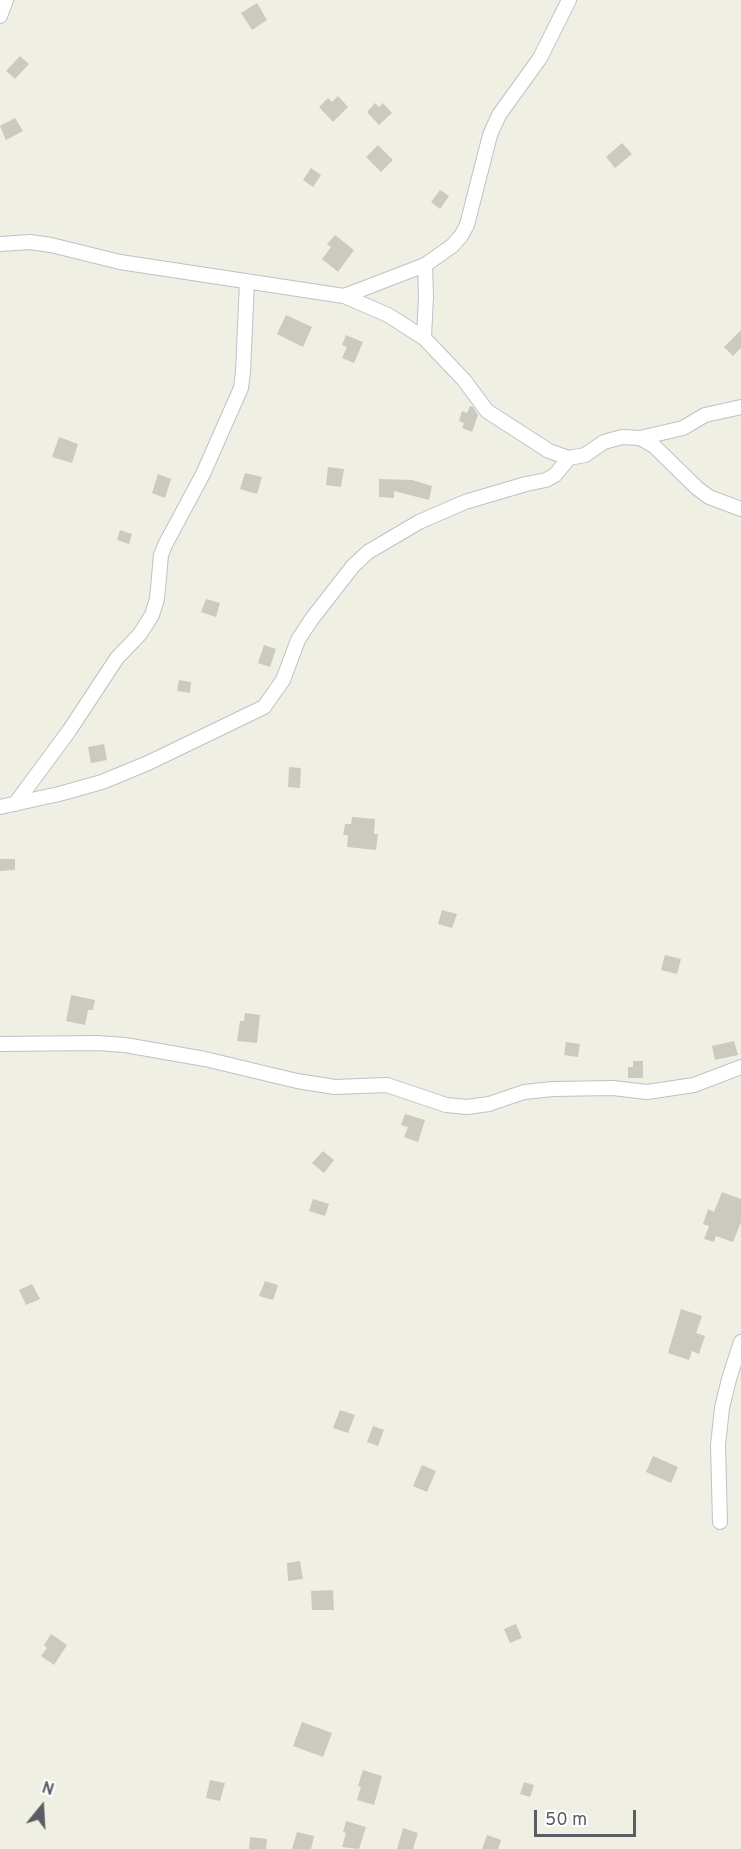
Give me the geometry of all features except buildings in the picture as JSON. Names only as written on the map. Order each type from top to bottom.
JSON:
[{"type":"street","points":[[0,16],[6,0]]},
{"type":"street","points":[[344,296],[425,265],[452,246],[461,236],[467,225],[490,135],[499,115],[540,58],[569,0]]},
{"type":"street","points":[[0,244],[30,242],[51,244],[120,262],[344,296],[388,315],[424,338],[464,380],[488,411],[549,451],[569,458],[585,455],[604,442],[622,437],[640,438],[683,428],[705,415],[741,407]]},
{"type":"street","points":[[424,338],[425,265]]},
{"type":"street","points":[[15,804],[69,731],[117,658],[140,634],[152,615],[158,598],[161,555],[165,544],[203,474],[241,388],[247,281]]},
{"type":"street","points":[[640,438],[654,446],[697,488],[710,497],[741,509]]},
{"type":"street","points":[[0,807],[102,782],[148,763],[264,707],[283,680],[298,640],[311,620],[353,566],[368,552],[419,522],[465,502],[546,480],[555,475],[569,458]]},
{"type":"street","points":[[0,1044],[125,1045],[205,1059],[297,1081],[335,1087],[387,1085],[446,1105],[467,1107],[489,1104],[524,1092],[553,1089],[613,1088],[647,1092],[694,1085],[741,1067]]},
{"type":"street","points":[[720,1522],[718,1445],[722,1408],[741,1342]]}]
